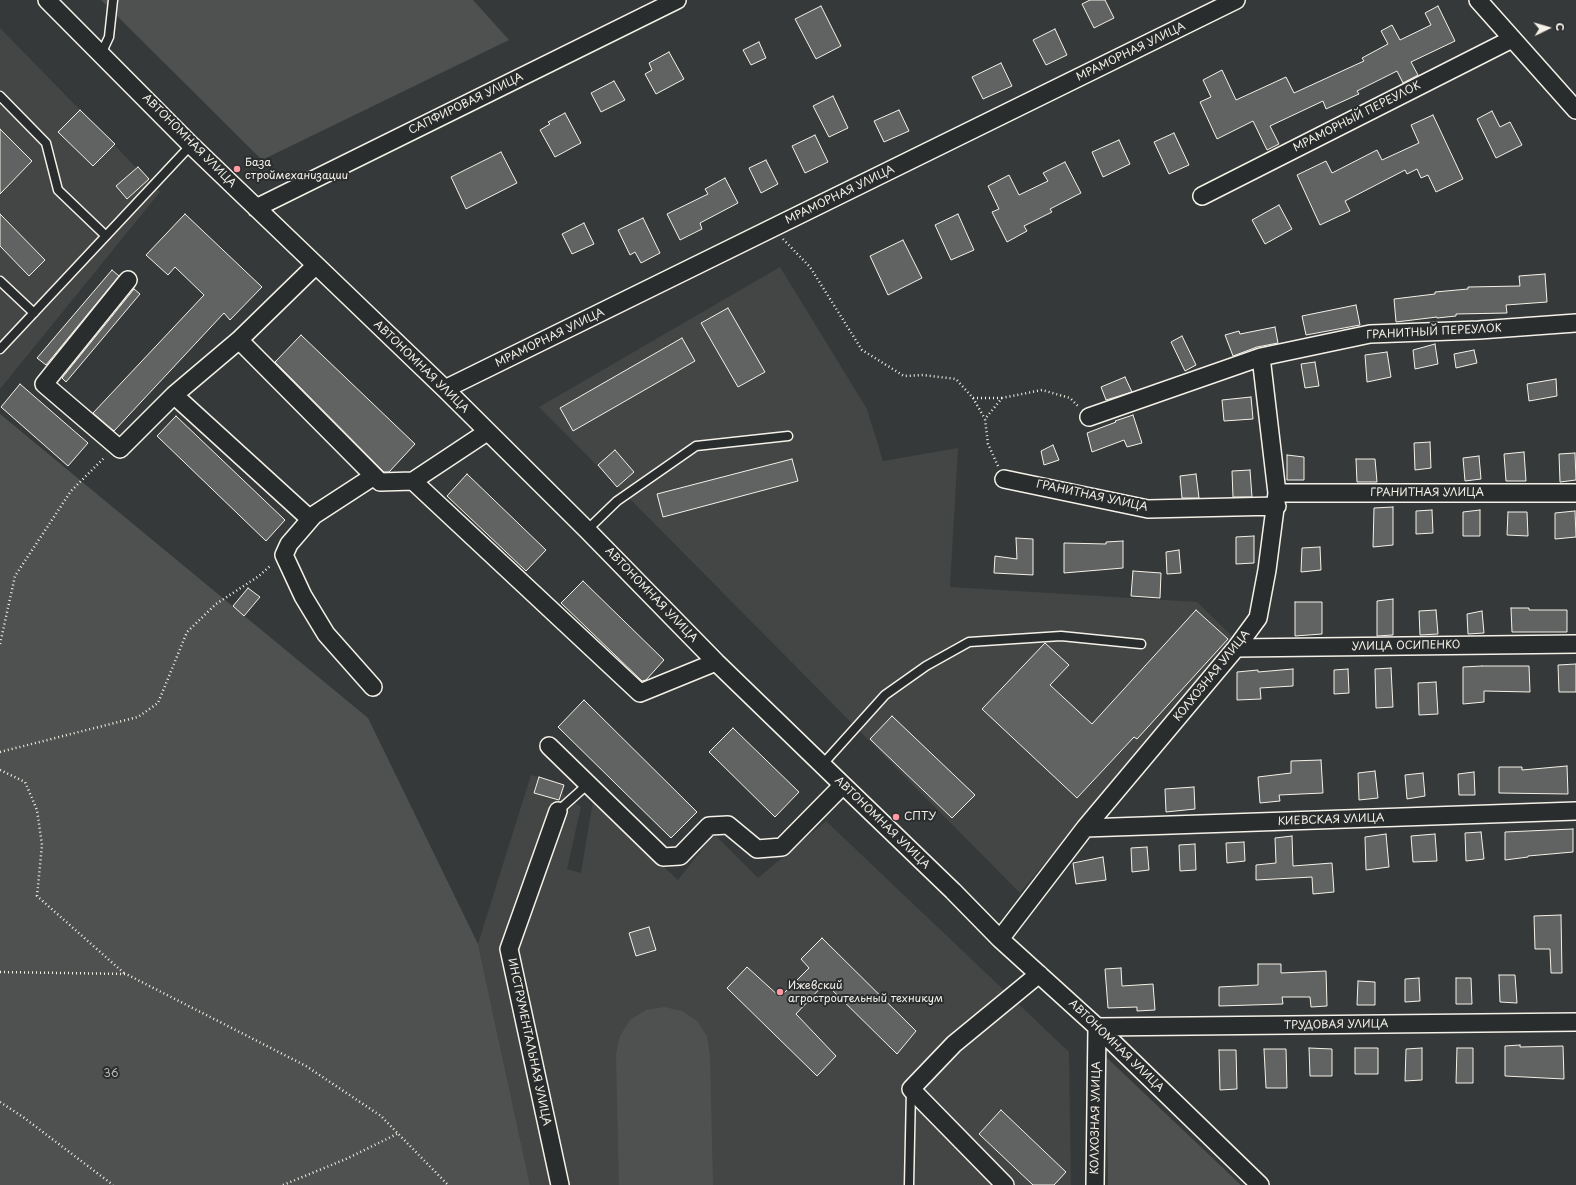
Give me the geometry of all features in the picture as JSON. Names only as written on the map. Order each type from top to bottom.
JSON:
[{"type":"street","name":"АВТОНОМНАЯ УЛИЦА","points":[[47,0],[191,145],[445,389],[588,530],[716,662],[1000,938],[1097,1027],[1260,1185]]},
{"type":"street","name":"САПФИРОВАЯ УЛИЦА","points":[[256,208],[677,0]]},
{"type":"street","name":"МРАМОРНАЯ УЛИЦА","points":[[445,389],[1236,0]]},
{"type":"street","points":[[1478,0],[1576,110]]},
{"type":"street","name":"МРАМОРНЫЙ ПЕРЕУЛОК","points":[[1202,196],[1512,39]]},
{"type":"street","points":[[128,280],[44,384],[120,449],[174,395],[239,340],[316,265]]},
{"type":"street","name":"ГРАНИТНЫЙ ПЕРЕУЛОК","points":[[1089,417],[1261,357],[1370,334],[1479,330],[1576,323]]},
{"type":"street","points":[[239,340],[380,482],[413,481],[487,432]]},
{"type":"street","name":"КОЛХОЗНАЯ УЛИЦА","points":[[1000,938],[1085,828],[1236,648],[1258,618],[1267,570],[1277,499],[1261,357]]},
{"type":"street","points":[[174,395],[310,519]]},
{"type":"street","points":[[373,687],[326,634],[303,596],[284,555],[289,544],[310,519],[374,476]]},
{"type":"street","name":"ГРАНИТНАЯ УЛИЦА","points":[[1004,479],[1148,509],[1277,499],[1576,493]]},
{"type":"street","points":[[413,481],[640,693],[716,662]]},
{"type":"street","name":"УЛИЦА ОСИПЕНКО","points":[[1236,648],[1576,644]]},
{"type":"street","points":[[549,746],[663,857],[680,856],[709,826],[728,825],[758,849],[782,847],[843,786]]},
{"type":"street","name":"ИНСТРУМЕНТАЛЬНАЯ УЛИЦА","points":[[558,811],[509,949],[560,1185]]},
{"type":"street","name":"КИЕВСКАЯ УЛИЦА","points":[[1085,828],[1576,811]]},
{"type":"street","points":[[1005,1185],[911,1090],[954,1044],[1039,974]]},
{"type":"street","name":"ТРУДОВАЯ УЛИЦА","points":[[1097,1027],[1576,1022]]},
{"type":"street","name":"КОЛХОЗНАЯ УЛИЦА","points":[[1095,1185],[1097,1027]]},
{"type":"lane","points":[[101,54],[109,37],[113,0]]},
{"type":"lane","points":[[0,96],[46,143],[58,190],[106,236]]},
{"type":"lane","points":[[0,349],[191,145]]},
{"type":"lane","points":[[0,281],[34,313]]},
{"type":"lane","points":[[588,530],[617,501],[696,446],[788,436]]},
{"type":"lane","points":[[822,765],[885,695],[926,666],[970,642],[1061,636],[1140,644]]},
{"type":"lane","points":[[558,811],[588,784]]},
{"type":"lane","points":[[909,1185],[911,1090]]},
{"type":"path","points":[[774,227],[782,238],[810,267],[862,350],[904,376],[923,375],[956,379],[973,398],[985,419],[988,444],[1004,479]]},
{"type":"path","points":[[973,398],[1002,398],[1042,390],[1070,398],[1089,417]]},
{"type":"path","points":[[985,419],[1002,398]]},
{"type":"path","points":[[0,644],[16,576],[71,491],[104,457],[120,449]]},
{"type":"path","points":[[0,752],[138,717],[158,702],[187,632],[216,604],[259,576],[284,555]]},
{"type":"path","points":[[0,770],[25,782],[37,810],[42,845],[37,896],[126,974],[306,1066],[381,1116],[448,1185]]},
{"type":"path","points":[[0,972],[126,974]]},
{"type":"path","points":[[0,1102],[23,1117],[113,1185]]},
{"type":"path","points":[[284,1185],[346,1159],[397,1134]]},
{"type":"shaded area","points":[[0,28],[160,192],[0,389]]},
{"type":"shaded area","points":[[780,267],[867,409],[883,461],[958,448],[950,587],[1197,602],[1237,641],[1063,841],[1020,893],[539,407]]},
{"type":"shaded area","name":"Ижевский агростроительный техникум","points":[[531,775],[564,785],[563,794],[581,807],[567,869],[581,873],[593,801],[678,880],[714,834],[758,878],[826,821],[1069,1052],[1071,1185],[530,1185],[478,944]]},
{"type":"green space","points":[[101,0],[473,0],[509,40],[262,160]]},
{"type":"green space","name":"36","points":[[0,414],[368,718],[478,944],[530,1185],[0,1185]]},
{"type":"green space","points":[[664,1007],[682,1011],[697,1021],[707,1036],[710,1055],[713,1185],[619,1185],[616,1054],[620,1036],[630,1020],[646,1010]]},
{"type":"green space","points":[[1106,1057],[1241,1185],[1108,1185]]},
{"type":"building","points":[[1090,0],[1105,0],[1114,18],[1094,28],[1082,4]]},
{"type":"building","points":[[821,6],[841,46],[816,59],[795,19]]},
{"type":"building","points":[[1438,6],[1455,41],[1411,62],[1418,75],[1403,83],[1397,71],[1357,91],[1359,94],[1326,109],[1323,101],[1270,126],[1279,144],[1267,150],[1253,121],[1217,139],[1200,102],[1211,97],[1203,80],[1222,70],[1236,100],[1286,77],[1294,93],[1364,61],[1362,58],[1388,44],[1381,31],[1392,25],[1400,40],[1431,25],[1425,13]]},
{"type":"building","points":[[1055,29],[1067,55],[1046,65],[1033,40]]},
{"type":"building","points":[[759,42],[766,58],[751,65],[743,50]]},
{"type":"building","points":[[669,52],[684,79],[656,94],[645,74],[652,70],[649,63]]},
{"type":"building","points":[[1001,63],[1012,86],[983,99],[972,77]]},
{"type":"building","points":[[614,81],[625,100],[601,112],[591,93]]},
{"type":"building","points":[[833,96],[848,128],[829,137],[813,106]]},
{"type":"building","points":[[80,110],[115,144],[93,166],[58,132]]},
{"type":"building","points":[[899,110],[909,131],[884,142],[874,121]]},
{"type":"building","points":[[1492,111],[1500,127],[1510,122],[1522,145],[1496,158],[1477,119]]},
{"type":"building","points":[[565,113],[581,143],[555,157],[540,130],[550,124],[548,122]]},
{"type":"building","points":[[1433,115],[1463,179],[1436,192],[1428,175],[1421,178],[1417,169],[1407,174],[1405,170],[1345,201],[1350,211],[1320,225],[1297,175],[1326,161],[1332,173],[1377,150],[1382,160],[1419,143],[1411,125]]},
{"type":"building","points":[[0,129],[32,161],[0,194]]},
{"type":"building","points":[[1174,133],[1189,165],[1169,174],[1154,142]]},
{"type":"building","points":[[815,135],[828,162],[805,173],[792,146]]},
{"type":"building","points":[[1119,140],[1130,164],[1103,177],[1092,152]]},
{"type":"building","points":[[501,152],[517,183],[466,209],[451,177]]},
{"type":"building","points":[[766,160],[778,184],[761,193],[749,168]]},
{"type":"building","points":[[1065,162],[1081,193],[1050,209],[1052,212],[1024,226],[1027,231],[1007,242],[992,212],[999,209],[988,186],[1009,175],[1019,195],[1048,181],[1043,173]]},
{"type":"building","points":[[138,167],[149,179],[127,199],[116,186]]},
{"type":"building","points":[[725,178],[738,203],[700,223],[702,229],[680,240],[667,214],[708,194],[705,189]]},
{"type":"building","points":[[1279,205],[1292,229],[1265,244],[1252,220]]},
{"type":"building","points":[[0,214],[45,260],[29,276],[0,246]]},
{"type":"building","points":[[185,214],[262,287],[230,320],[224,313],[114,431],[93,413],[204,295],[175,267],[168,275],[146,255]]},
{"type":"building","points":[[958,214],[974,250],[951,260],[935,225]]},
{"type":"building","points":[[643,218],[660,253],[641,263],[635,252],[630,255],[618,230]]},
{"type":"building","points":[[584,223],[594,244],[572,254],[562,234]]},
{"type":"building","points":[[903,240],[922,278],[888,295],[870,256]]},
{"type":"building","points":[[112,270],[119,276],[46,365],[37,358]]},
{"type":"building","points":[[1545,274],[1547,302],[1506,305],[1507,313],[1456,314],[1456,316],[1396,322],[1394,299],[1435,294],[1435,292],[1468,289],[1468,287],[1520,286],[1519,276]]},
{"type":"building","points":[[134,289],[140,294],[66,382],[62,378]]},
{"type":"building","points":[[1356,305],[1360,325],[1306,335],[1302,316]]},
{"type":"building","points":[[728,308],[765,372],[738,387],[701,323]]},
{"type":"building","points":[[1275,327],[1278,343],[1257,347],[1233,356],[1225,335],[1239,331],[1240,334]]},
{"type":"building","points":[[301,335],[415,444],[389,472],[384,472],[275,362]]},
{"type":"building","points":[[1182,336],[1196,365],[1185,371],[1171,342]]},
{"type":"building","points":[[682,338],[695,361],[573,431],[560,408]]},
{"type":"building","points":[[1435,344],[1438,364],[1415,369],[1413,350]]},
{"type":"building","points":[[1474,350],[1477,363],[1456,368],[1454,354]]},
{"type":"building","points":[[1387,352],[1391,377],[1367,382],[1365,355]]},
{"type":"building","points":[[1315,362],[1319,386],[1305,388],[1301,364]]},
{"type":"building","points":[[1125,377],[1132,392],[1106,400],[1101,387]]},
{"type":"building","points":[[1556,379],[1557,396],[1529,401],[1527,384]]},
{"type":"building","points":[[20,384],[88,443],[68,466],[1,407]]},
{"type":"building","points":[[1251,397],[1253,419],[1224,421],[1222,400]]},
{"type":"building","points":[[1133,415],[1142,443],[1127,447],[1124,440],[1092,452],[1087,433]]},
{"type":"building","points":[[176,416],[285,520],[266,541],[157,436]]},
{"type":"building","points":[[1430,442],[1431,468],[1415,470],[1414,443]]},
{"type":"building","points":[[1053,445],[1059,460],[1044,465],[1041,451]]},
{"type":"building","points":[[615,450],[634,472],[617,487],[598,465]]},
{"type":"building","points":[[1524,452],[1526,481],[1506,481],[1504,454]]},
{"type":"building","points":[[1575,453],[1576,480],[1560,482],[1559,454]]},
{"type":"building","points":[[1287,455],[1304,457],[1304,480],[1287,480]]},
{"type":"building","points":[[1479,456],[1481,479],[1465,481],[1463,458]]},
{"type":"building","points":[[792,459],[798,481],[663,517],[657,494]]},
{"type":"building","points":[[1356,459],[1375,459],[1377,482],[1357,482]]},
{"type":"building","points":[[1250,470],[1252,497],[1233,497],[1232,471]]},
{"type":"building","points":[[467,474],[546,550],[526,571],[447,496]]},
{"type":"building","points":[[1196,474],[1199,498],[1182,498],[1180,476]]},
{"type":"building","points":[[1393,507],[1393,545],[1373,547],[1374,508]]},
{"type":"building","points":[[1432,510],[1433,533],[1416,534],[1416,511]]},
{"type":"building","points":[[1480,510],[1480,536],[1463,536],[1463,512]]},
{"type":"building","points":[[1575,511],[1576,537],[1555,539],[1555,513]]},
{"type":"building","points":[[1508,512],[1527,512],[1528,536],[1507,535]]},
{"type":"building","points":[[1254,536],[1254,563],[1236,564],[1236,537]]},
{"type":"building","points":[[1016,538],[1033,539],[1033,575],[994,573],[995,556],[1017,559]]},
{"type":"building","points":[[1123,541],[1123,568],[1064,573],[1064,543],[1106,544],[1106,542]]},
{"type":"building","points":[[1320,547],[1321,570],[1301,572],[1302,548]]},
{"type":"building","points":[[1179,550],[1181,573],[1167,574],[1166,552]]},
{"type":"building","points":[[1133,571],[1161,573],[1160,598],[1131,596]]},
{"type":"building","points":[[583,581],[664,660],[646,680],[642,681],[561,603]]},
{"type":"building","points":[[248,588],[260,597],[244,616],[233,606]]},
{"type":"building","points":[[1393,599],[1393,635],[1377,636],[1377,601]]},
{"type":"building","points":[[1295,602],[1322,602],[1322,634],[1295,636]]},
{"type":"building","points":[[1511,608],[1529,608],[1529,610],[1567,610],[1567,632],[1512,632]]},
{"type":"building","points":[[1196,610],[1228,639],[1137,739],[1134,737],[1077,798],[982,709],[1045,643],[1069,665],[1050,685],[1092,724]]},
{"type":"building","points":[[1436,610],[1438,634],[1420,635],[1419,611]]},
{"type":"building","points":[[1482,611],[1484,633],[1468,634],[1467,614]]},
{"type":"building","points":[[1576,664],[1576,692],[1559,692],[1558,665]]},
{"type":"building","points":[[1529,666],[1530,692],[1484,691],[1484,702],[1463,704],[1463,667]]},
{"type":"building","points":[[1391,668],[1393,707],[1376,708],[1375,669]]},
{"type":"building","points":[[1293,669],[1293,686],[1260,688],[1261,699],[1237,700],[1237,672]]},
{"type":"building","points":[[1348,669],[1349,693],[1334,694],[1334,670]]},
{"type":"building","points":[[1436,682],[1438,714],[1419,715],[1418,683]]},
{"type":"building","points":[[584,700],[697,812],[671,838],[558,727]]},
{"type":"building","points":[[892,716],[975,795],[952,818],[870,739]]},
{"type":"building","points":[[733,728],[799,792],[775,817],[709,752]]},
{"type":"building","points":[[1321,760],[1323,793],[1279,795],[1280,801],[1260,803],[1258,777],[1291,773],[1291,761]]},
{"type":"building","points":[[1567,766],[1568,794],[1499,793],[1499,767],[1522,767],[1522,770]]},
{"type":"building","points":[[1375,771],[1378,798],[1359,800],[1358,773]]},
{"type":"building","points":[[1474,772],[1475,795],[1459,795],[1458,774]]},
{"type":"building","points":[[1423,773],[1425,796],[1407,799],[1405,775]]},
{"type":"building","points":[[539,777],[564,785],[559,800],[534,793]]},
{"type":"building","points":[[1194,787],[1195,809],[1166,812],[1165,789]]},
{"type":"building","points":[[1573,829],[1573,852],[1528,856],[1505,860],[1505,832]]},
{"type":"building","points":[[1481,832],[1484,859],[1466,861],[1465,833]]},
{"type":"building","points":[[1386,834],[1389,867],[1366,870],[1365,837]]},
{"type":"building","points":[[1435,834],[1437,861],[1413,862],[1411,836]]},
{"type":"building","points":[[1292,836],[1293,866],[1332,863],[1334,892],[1313,894],[1312,877],[1256,880],[1256,865],[1276,863],[1275,838]]},
{"type":"building","points":[[1244,842],[1245,861],[1227,863],[1226,843]]},
{"type":"building","points":[[1195,844],[1196,870],[1180,871],[1179,845]]},
{"type":"building","points":[[1147,847],[1149,870],[1132,872],[1131,848]]},
{"type":"building","points":[[1103,857],[1106,880],[1076,884],[1073,863]]},
{"type":"building","points":[[1561,915],[1562,973],[1551,973],[1550,949],[1535,949],[1534,916]]},
{"type":"building","points":[[649,927],[656,950],[636,956],[629,933]]},
{"type":"building","points":[[822,938],[916,1031],[897,1054],[825,983],[796,1014],[836,1056],[817,1076],[727,988],[747,967],[780,997],[809,968],[801,959]]},
{"type":"building","points":[[1258,964],[1281,964],[1281,973],[1326,971],[1327,1006],[1311,1007],[1310,997],[1282,997],[1283,1004],[1219,1006],[1219,987],[1258,985]]},
{"type":"building","points":[[1121,968],[1122,986],[1153,984],[1155,1010],[1137,1011],[1137,1007],[1108,1008],[1105,969]]},
{"type":"building","points":[[1499,975],[1515,975],[1517,1003],[1500,1002]]},
{"type":"building","points":[[1419,978],[1420,1001],[1405,1002],[1405,979]]},
{"type":"building","points":[[1456,978],[1471,978],[1472,1004],[1456,1004]]},
{"type":"building","points":[[1358,981],[1375,982],[1375,1005],[1357,1005]]},
{"type":"building","points":[[1520,1045],[1520,1047],[1563,1046],[1564,1079],[1505,1076],[1505,1046]]},
{"type":"building","points":[[1309,1048],[1332,1049],[1332,1076],[1310,1076]]},
{"type":"building","points":[[1355,1048],[1378,1048],[1378,1074],[1355,1074]]},
{"type":"building","points":[[1422,1048],[1422,1080],[1405,1081],[1406,1049]]},
{"type":"building","points":[[1457,1048],[1473,1048],[1473,1083],[1456,1083]]},
{"type":"building","points":[[1264,1049],[1286,1049],[1287,1088],[1266,1088]]},
{"type":"building","points":[[1219,1050],[1236,1050],[1237,1089],[1220,1090]]},
{"type":"building","points":[[1001,1110],[1066,1172],[1054,1185],[1033,1185],[979,1134]]},
{"type":"place","name":"База строймеханизации","points":[[237,169]]},
{"type":"place","name":"СПТУ","points":[[896,817]]},
{"type":"place","name":"Ижевский агростроительный техникум","points":[[780,992]]}]
